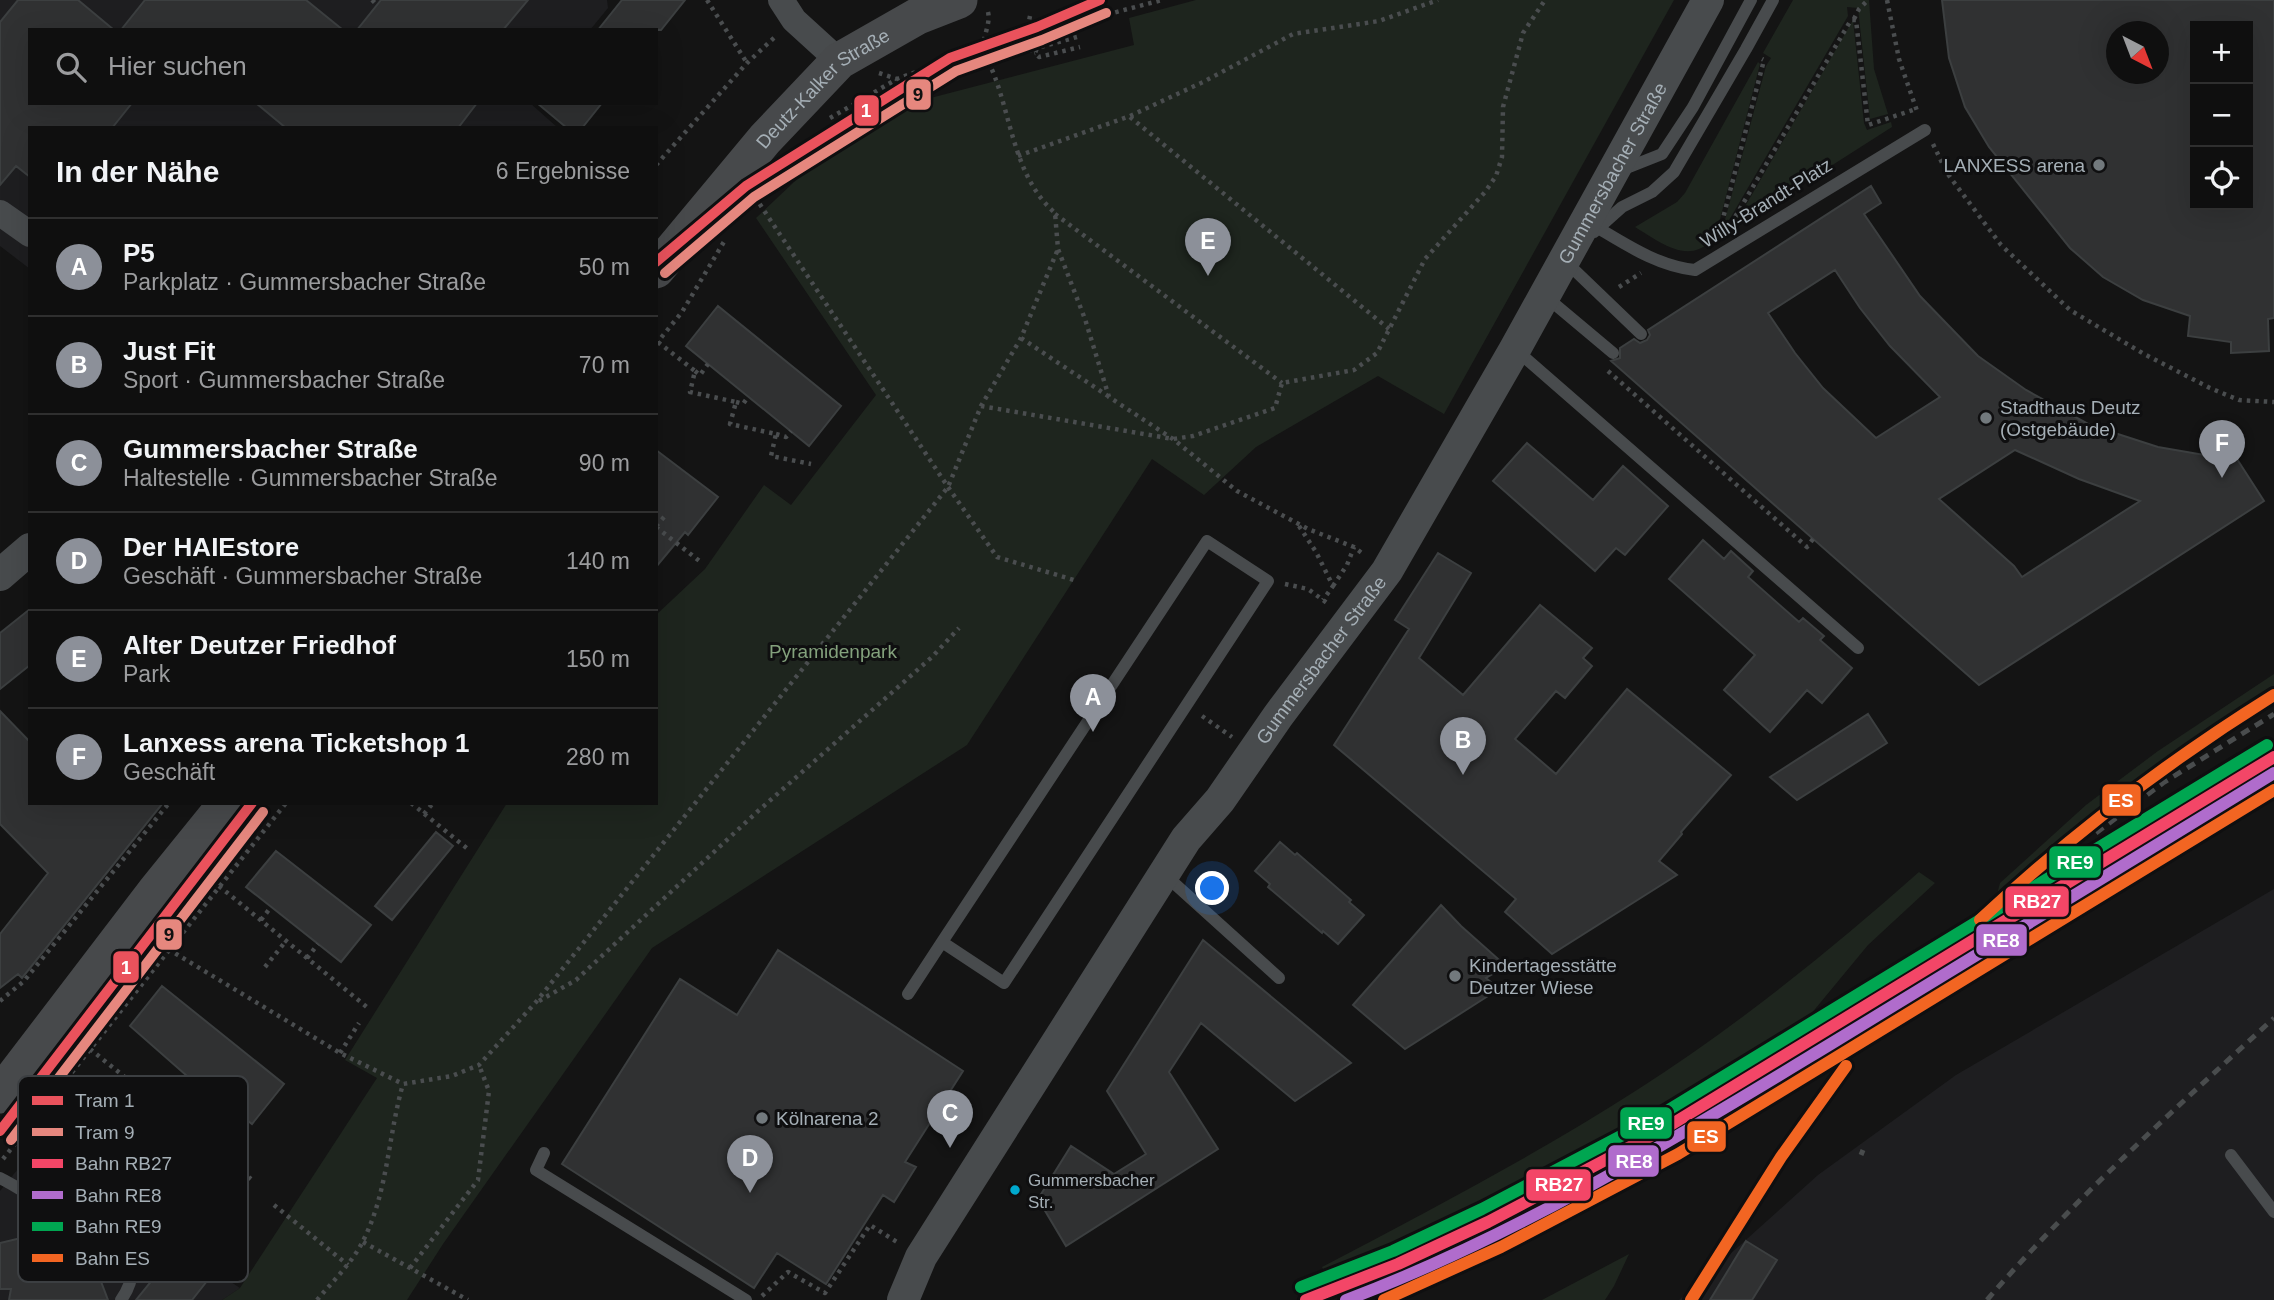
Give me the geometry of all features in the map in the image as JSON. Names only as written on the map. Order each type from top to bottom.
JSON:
[{"type":"main road","name":"Deutz-Kalker Straße","points":[[658,268],[765,139],[839,61],[918,16],[973,5]]},
{"type":"main road","points":[[0,1095],[155,892],[225,805]]},
{"type":"street","name":"Gummersbacher Straße","points":[[903,1300],[921,1257],[1186,839],[1220,800],[1278,716],[1387,571],[1544,296],[1580,240],[1612,174],[1708,0]]},
{"type":"street","points":[[787,10],[839,61]]},
{"type":"street","points":[[0,213],[28,233]]},
{"type":"street","points":[[0,575],[28,551]]},
{"type":"lane","points":[[1612,174],[1662,154],[1693,107],[1751,0]]},
{"type":"lane","points":[[1641,334],[1602,297],[1580,240],[1622,207],[1652,192],[1674,172],[1773,0]]},
{"type":"lane","name":"Willy-Brandt-Platz","points":[[1580,240],[1677,268],[1695,270],[1925,130]]},
{"type":"lane","points":[[1544,296],[1613,353]]},
{"type":"lane","points":[[1515,349],[1858,649]]},
{"type":"lane","points":[[908,994],[942,942],[1207,541],[1268,581],[1004,983],[942,942]]},
{"type":"lane","points":[[1163,874],[1279,978]]},
{"type":"lane","points":[[544,1153],[536,1170],[746,1300]]},
{"type":"lane","points":[[2231,1155],[2274,1212]]},
{"type":"lane","points":[[0,1178],[18,1189]]},
{"type":"lane","points":[[121,1300],[131,1282]]},
{"type":"path","points":[[372,0],[377,5]]},
{"type":"path","points":[[706,0],[747,63]]},
{"type":"path","points":[[822,123],[897,79],[984,47],[1162,0]]},
{"type":"path","points":[[1018,156],[1130,116],[1203,82],[1293,34],[1379,21],[1438,0]]},
{"type":"path","points":[[973,5],[989,18],[984,47],[1018,156],[1045,204],[1282,383],[1354,370],[1377,353],[1424,259],[1485,192],[1496,176],[1502,156],[1503,107],[1523,33],[1545,0]]},
{"type":"path","points":[[1746,49],[1765,60],[1720,230],[1723,231],[1731,225],[1851,20],[1868,0]]},
{"type":"path","points":[[1887,0],[1899,59],[1925,130],[1947,173],[2001,245],[2070,310],[2144,354],[2239,400],[2274,402]]},
{"type":"path","points":[[658,163],[747,63],[787,10]]},
{"type":"path","points":[[1030,16],[1026,36],[1031,54],[1035,53],[1039,57],[1080,47]]},
{"type":"path","points":[[1854,19],[1868,125],[1916,109]]},
{"type":"path","points":[[1035,53],[1037,47],[1077,37]]},
{"type":"path","points":[[1130,116],[1389,330]]},
{"type":"path","points":[[745,205],[752,194],[997,557],[1074,580]]},
{"type":"path","points":[[1055,213],[1058,249],[1085,319],[1109,397]]},
{"type":"path","points":[[658,342],[682,312],[731,229]]},
{"type":"path","points":[[167,949],[340,1053],[403,1084],[452,1076],[479,1065],[536,1002],[948,486],[981,406],[1021,338],[1058,249]]},
{"type":"path","points":[[1602,297],[1658,262]]},
{"type":"path","points":[[1021,338],[1173,439],[1237,491],[1297,524],[1354,547],[1387,571]]},
{"type":"path","points":[[658,344],[700,374],[708,364]]},
{"type":"path","points":[[1601,365],[1807,547],[1813,539]]},
{"type":"path","points":[[695,371],[690,392],[743,404],[748,397]]},
{"type":"path","points":[[981,406],[1173,439],[1193,436],[1275,408],[1282,383]]},
{"type":"path","points":[[736,402],[730,424],[786,438],[791,431]]},
{"type":"path","points":[[776,435],[771,456],[811,464]]},
{"type":"path","points":[[658,525],[665,516]]},
{"type":"path","points":[[1297,524],[1316,552],[1332,586]]},
{"type":"path","points":[[658,529],[702,563]]},
{"type":"path","points":[[1308,589],[1323,600],[1347,565],[1354,547]]},
{"type":"path","points":[[536,1002],[576,980],[757,811],[932,657],[959,628]]},
{"type":"path","points":[[1210,721],[1216,726]]},
{"type":"path","points":[[0,1001],[24,981],[167,805]]},
{"type":"path","points":[[68,1076],[284,805]]},
{"type":"path","points":[[413,805],[469,850]]},
{"type":"path","points":[[424,814],[431,805]]},
{"type":"path","points":[[219,886],[368,1008]]},
{"type":"path","points":[[260,920],[271,907]]},
{"type":"path","points":[[265,967],[286,941]]},
{"type":"path","points":[[307,958],[318,944]]},
{"type":"path","points":[[340,1053],[359,1023]]},
{"type":"path","points":[[90,1049],[123,1076]]},
{"type":"path","points":[[410,1268],[478,1180],[489,1091],[479,1065]]},
{"type":"path","points":[[317,1300],[348,1265],[363,1241],[380,1199],[396,1108],[403,1084]]},
{"type":"path","points":[[0,1163],[18,1139]]},
{"type":"path","points":[[274,1205],[348,1265]]},
{"type":"path","points":[[758,1300],[788,1272],[825,1293],[870,1225],[921,1257]]},
{"type":"path","points":[[363,1241],[468,1300]]},
{"type":"shaded area","points":[[0,0],[607,0],[608,8],[592,28],[28,28],[28,105],[532,105],[556,126],[28,126],[28,267],[0,246]]},
{"type":"shaded area","points":[[2274,889],[2274,1300],[1679,1300],[1818,1175],[1956,1075]]},
{"type":"shaded area","points":[[18,1169],[18,1282],[231,1282],[240,1288],[222,1300],[0,1300],[0,1191]]},
{"type":"green space","name":"Pyramidenpark","points":[[1196,0],[1674,0],[1444,414],[1378,376],[1256,447],[1204,495],[1152,459],[967,745],[652,948],[443,1244],[407,1300],[222,1300],[240,1288],[244,1282],[248,1282],[248,1276],[377,1078],[345,1060],[506,805],[658,805],[658,613],[705,569],[764,485],[791,505],[876,395],[756,218],[865,115],[1134,45],[1129,18]]},
{"type":"green space","points":[[1793,0],[1869,0],[1874,69],[1888,114],[1870,119],[1858,8],[1847,7],[1848,16],[1728,222],[1725,220],[1766,66],[1771,58],[1763,53]]},
{"type":"green space","points":[[1853,20],[1864,123],[1867,130],[1891,122],[1892,127],[1726,233],[1743,210]]},
{"type":"green space","points":[[1758,62],[1760,64],[1717,231],[1719,237],[1699,249],[1683,251],[1666,245],[1635,227],[1677,202],[1685,193]]},
{"type":"green space","points":[[2274,674],[2274,702],[2179,761],[2089,826],[2085,822],[2033,871],[1991,917],[2000,883],[2086,805],[2158,751]]},
{"type":"green space","points":[[1919,872],[1935,883],[1868,945],[1787,1043],[1667,1111],[1453,1224],[1328,1279],[1322,1267],[1521,1160],[1599,1114],[1711,1040],[1782,987]]},
{"type":"green space","points":[[1629,1254],[1605,1300],[1542,1300]]},
{"type":"building","points":[[18,0],[78,0],[112,28],[28,28],[28,105],[130,105],[114,126],[28,126],[28,175],[16,166],[0,185],[0,22]]},
{"type":"building","points":[[145,0],[306,0],[341,28],[123,28]]},
{"type":"building","points":[[381,0],[528,0],[505,28],[359,28]]},
{"type":"building","points":[[622,0],[685,0],[661,30],[600,28]]},
{"type":"building","name":"LANXESS arena","points":[[1942,0],[2274,0],[2274,318],[2268,319],[2269,351],[2231,353],[2231,342],[2188,336],[2190,316],[2143,300],[2103,277],[2070,248],[1989,147],[1965,107],[1949,58]]},
{"type":"building","points":[[258,105],[475,105],[460,126],[284,126]]},
{"type":"building","points":[[539,105],[600,105],[584,126],[565,126]]},
{"type":"building","name":"Stadthaus Deutz (Ostgebäude)","points":[[1871,186],[1881,203],[1864,214],[1920,296],[1978,356],[2026,390],[2090,425],[2158,447],[2210,456],[2228,445],[2264,501],[1979,685],[1611,361],[1620,358],[1620,348],[1634,339],[1640,343],[1647,340],[1650,335],[1648,330]],"holes":[[[1835,270],[1890,346],[1940,397],[1876,438],[1823,388],[1768,313]],[[2015,450],[2079,479],[2140,501],[2022,577],[2014,566],[1939,499]]]},
{"type":"building","points":[[718,306],[841,406],[809,446],[686,346]]},
{"type":"building","points":[[1527,443],[1593,500],[1623,466],[1668,506],[1625,555],[1616,548],[1595,571],[1493,481]]},
{"type":"building","points":[[658,452],[718,497],[688,535],[685,532],[658,565]]},
{"type":"building","points":[[1703,540],[1724,559],[1731,551],[1753,571],[1748,577],[1799,622],[1803,618],[1824,636],[1820,640],[1852,668],[1822,703],[1807,690],[1770,732],[1724,690],[1755,655],[1669,579]]},
{"type":"building","points":[[1438,553],[1471,573],[1419,658],[1463,695],[1540,605],[1592,648],[1583,658],[1592,666],[1565,698],[1556,691],[1515,739],[1556,774],[1627,689],[1731,775],[1659,861],[1677,875],[1552,954],[1505,912],[1516,899],[1334,745],[1409,629],[1395,620]]},
{"type":"building","points":[[28,611],[28,667],[0,689],[0,633]]},
{"type":"building","points":[[0,711],[28,740],[28,805],[161,805],[22,978],[18,974],[0,988],[0,934],[48,873],[0,824]]},
{"type":"building","points":[[1868,714],[1887,743],[1797,800],[1770,777]]},
{"type":"building","points":[[436,832],[453,846],[392,920],[375,906]]},
{"type":"building","points":[[1280,842],[1295,855],[1297,853],[1351,900],[1349,902],[1364,915],[1338,944],[1268,887],[1270,884],[1255,871]]},
{"type":"building","points":[[276,851],[371,925],[341,962],[246,887]]},
{"type":"building","points":[[1441,905],[1506,966],[1486,978],[1499,989],[1405,1049],[1353,1005]]},
{"type":"building","points":[[1203,940],[1351,1063],[1295,1101],[1201,1023],[1169,1072],[1218,1149],[1066,1246],[1038,1199],[1071,1146],[1114,1174],[1146,1154],[1107,1091]]},
{"type":"building","name":"Kölnarena 2","points":[[778,950],[963,1071],[905,1162],[916,1167],[894,1202],[883,1195],[826,1284],[777,1253],[754,1288],[562,1164],[680,979],[737,1015]]},
{"type":"building","points":[[162,986],[284,1084],[252,1124],[248,1121],[248,1076],[187,1076],[130,1026]]},
{"type":"building","points":[[18,1239],[18,1282],[101,1282],[108,1300],[9,1300],[11,1289],[0,1289],[0,1243]]},
{"type":"building","points":[[1746,1241],[1777,1260],[1752,1300],[1710,1300]]},
{"type":"building","points":[[151,1282],[206,1282],[192,1300],[136,1300]]},
{"type":"railway","points":[[2096,833],[2163,783],[2274,714]]},
{"type":"railway","points":[[1987,1300],[2090,1190],[2274,1018]]},
{"type":"railway","points":[[1861,1155],[1863,1150]]},
{"type":"tram line","name":"1","points":[[658,260],[746,186],[950,58],[1037,27],[1100,0]]},
{"type":"tram line","name":"9","points":[[665,273],[754,197],[956,71],[1042,40],[1106,13]]},
{"type":"tram line","name":"1","points":[[42,1076],[250,805]]},
{"type":"tram line","name":"9","points":[[60,1076],[263,812]]},
{"type":"tram line","name":"1","points":[[0,1131],[18,1108]]},
{"type":"tram line","name":"9","points":[[11,1140],[18,1131]]},
{"type":"rail line","name":"ES","points":[[1980,920],[2049,858],[2121,800],[2274,695]]},
{"type":"rail line","name":"RE9","points":[[1301,1287],[1393,1251],[1482,1209],[1657,1117],[2267,745]]},
{"type":"rail line","name":"RB27","points":[[1306,1300],[1398,1264],[1488,1222],[1664,1129],[2274,757]]},
{"type":"rail line","name":"RE8","points":[[1346,1300],[1472,1246],[1653,1150],[2274,773]]},
{"type":"rail line","name":"ES","points":[[1384,1300],[1501,1247],[1678,1154],[2274,790]]},
{"type":"rail line","name":"ES","points":[[1691,1300],[1781,1157],[1846,1066]]},
{"type":"place","name":"LANXESS arena","points":[[2099,165]]},
{"type":"place","name":"Alter Deutzer Friedhof","points":[[1208,276]]},
{"type":"place","name":"Stadthaus Deutz (Ostgebäude)","points":[[1986,418]]},
{"type":"place","name":"Lanxess arena Ticketshop 1","points":[[2222,478]]},
{"type":"place","name":"P5","points":[[1093,732]]},
{"type":"place","name":"Just Fit","points":[[1463,775]]},
{"type":"place","name":"Kindertagesstätte Deutzer Wiese","points":[[1455,976]]},
{"type":"place","name":"Kölnarena 2","points":[[762,1118]]},
{"type":"place","name":"Gummersbacher Straße","points":[[950,1148]]},
{"type":"place","name":"Gummersbacher Str.","points":[[1015,1190]]},
{"type":"place","name":"Der HAIEstore","points":[[750,1193]]}]
